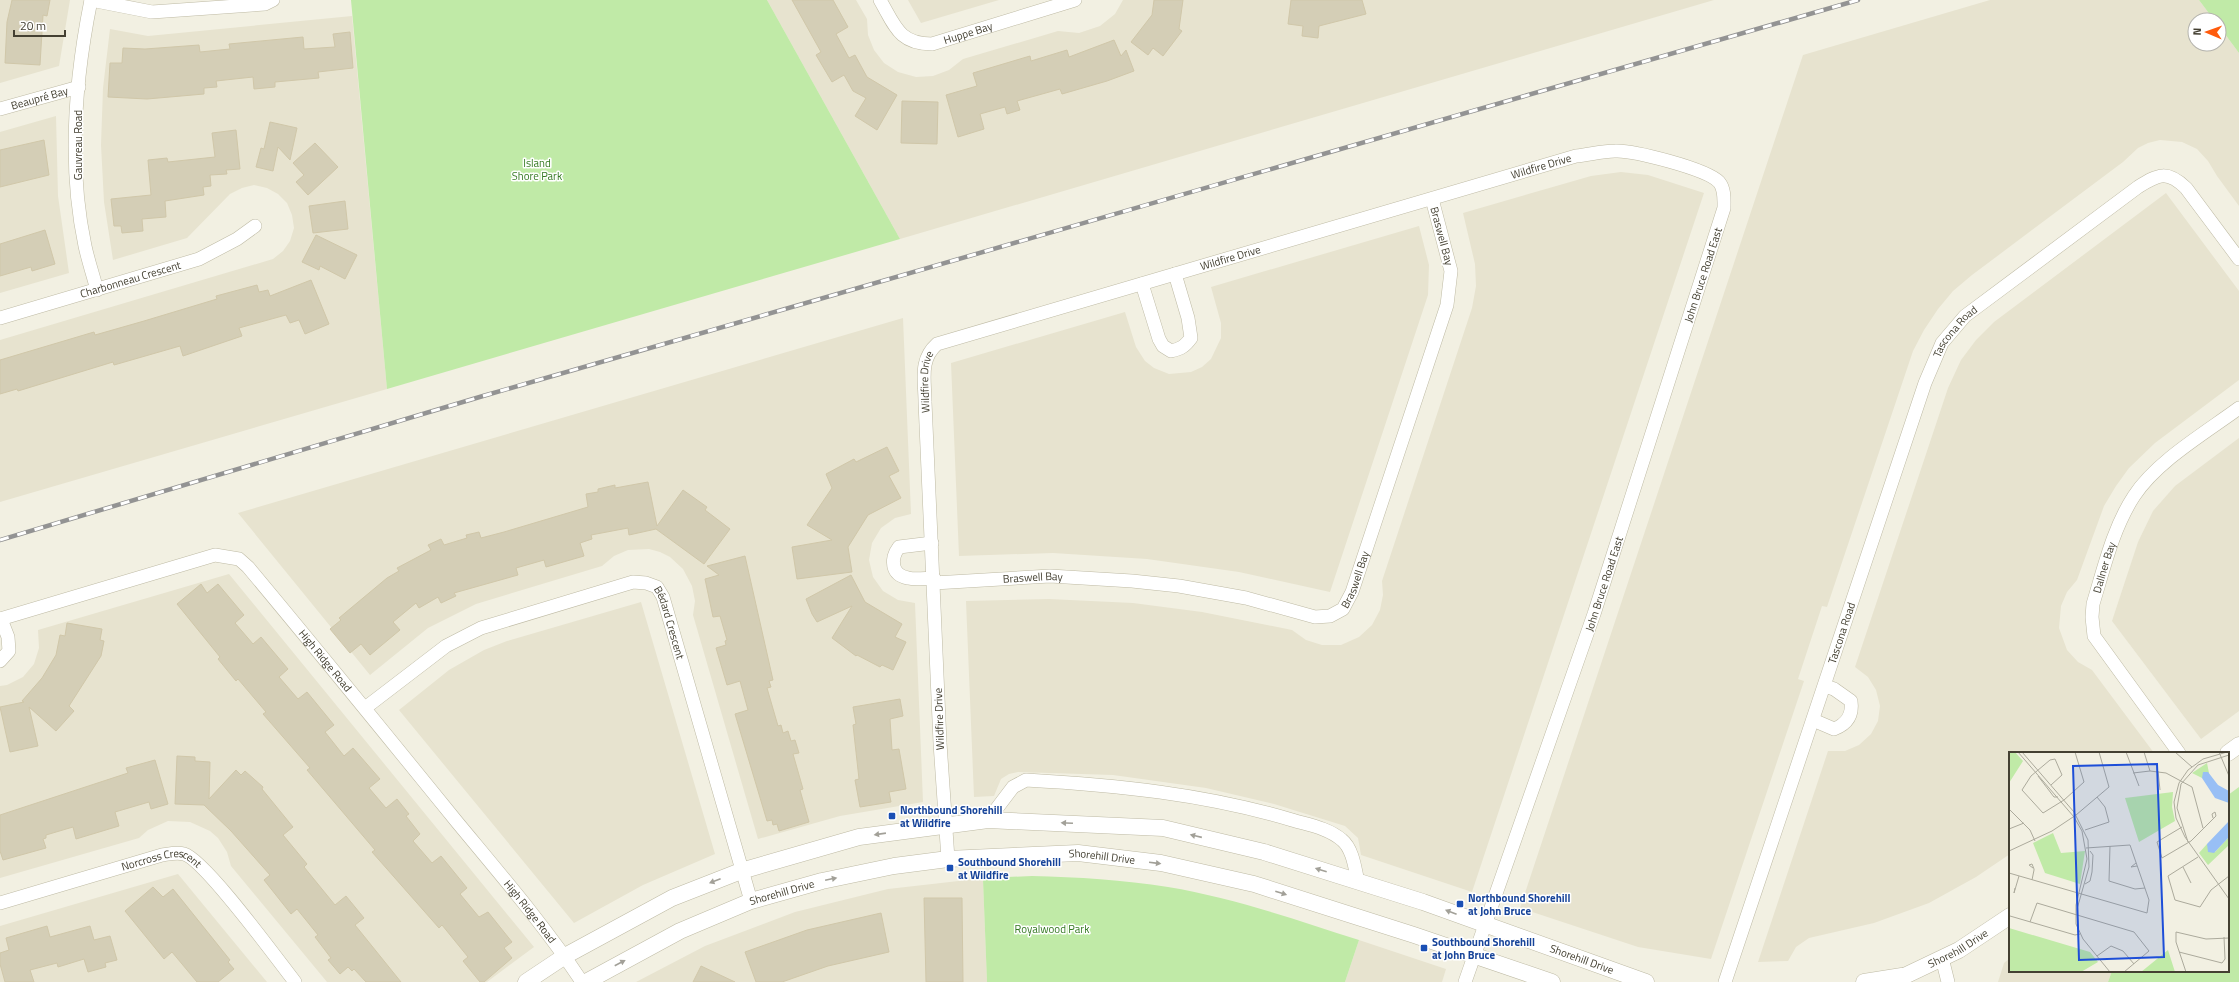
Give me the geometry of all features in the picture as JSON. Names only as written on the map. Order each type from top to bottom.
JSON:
[{"type":"street","points":[[91,0],[152,12],[265,4],[273,0]]},
{"type":"street","name":"Gauvreau Road","points":[[91,0],[81,49],[76,141],[79,200],[85,246],[97,290]]},
{"type":"street","name":"Huppe Bay","points":[[880,0],[904,38],[917,44],[932,44],[1075,0]]},
{"type":"street","name":"Beaupré Bay","points":[[0,109],[79,87]]},
{"type":"street","name":"Wildfire Drive","points":[[948,859],[945,825],[924,364],[928,352],[936,344],[1576,156],[1616,151],[1651,155],[1710,176],[1719,182]]},
{"type":"street","name":"Tascona Road","points":[[1725,982],[1814,720],[1925,383],[1942,343],[1956,326],[1991,296],[2138,187],[2154,177],[2166,175],[2177,179],[2186,188],[2239,259]]},
{"type":"street","name":"John Bruce Road East","points":[[1465,982],[1594,614],[1724,208],[1724,193],[1719,182]]},
{"type":"street","name":"Braswell Bay","points":[[934,581],[1050,576],[1132,581],[1179,586],[1246,598],[1315,617],[1330,616],[1343,609],[1352,592],[1447,304],[1451,271],[1432,199]]},
{"type":"street","name":"Charbonneau Crescent","points":[[0,318],[199,259],[237,239],[255,226]]},
{"type":"street","points":[[1142,284],[1159,339],[1163,346],[1171,351],[1180,349],[1186,345],[1191,338],[1188,318],[1175,274]]},
{"type":"street","name":"Dallner Bay","points":[[2178,752],[2094,636],[2092,618],[2093,604],[2122,516],[2134,495],[2165,463],[2239,408]]},
{"type":"street","points":[[932,543],[899,547],[894,554],[892,562],[895,569],[901,575],[908,578],[934,581]]},
{"type":"street","name":"High Ridge Road","points":[[0,661],[9,651],[8,637],[1,619],[215,555],[239,559],[248,567],[365,708],[565,956],[582,982]]},
{"type":"street","name":"Bédard Crescent","points":[[365,708],[446,646],[481,628],[633,582],[646,583],[656,588],[663,597],[752,901]]},
{"type":"street","points":[[1814,720],[1834,729],[1842,726],[1850,718],[1852,709],[1851,701],[1834,689],[1825,686]]},
{"type":"street","points":[[2229,752],[2239,745]]},
{"type":"street","points":[[988,820],[1012,787],[1026,780],[1141,789],[1222,802],[1326,830],[1343,840],[1353,860],[1358,882]]},
{"type":"street","name":"Shorehill Drive","points":[[526,982],[565,956],[672,898],[742,871],[859,837],[988,820],[1163,828],[1264,852],[1424,902],[1646,982]]},
{"type":"street","name":"Shorehill Drive","points":[[586,982],[680,931],[752,901],[822,881],[894,866],[948,859],[1078,853],[1161,863],[1254,884],[1414,935],[1552,982]]},
{"type":"street","name":"Norcross Crescent","points":[[0,903],[162,855],[184,854],[202,867],[217,884],[294,982]]},
{"type":"street","name":"Shorehill Drive","points":[[1864,982],[1897,979],[1959,950],[2009,917]]},
{"type":"street","points":[[1942,958],[1948,982]]},
{"type":"shaded area","points":[[0,0],[70,0],[59,66],[0,83]]},
{"type":"shaded area","points":[[767,0],[856,0],[867,19],[868,35],[874,50],[884,63],[898,72],[916,77],[933,76],[949,70],[963,59],[1058,31],[1079,33],[1100,26],[1115,14],[1123,0],[1714,0],[900,239]]},
{"type":"shaded area","points":[[908,0],[999,0],[921,23]]},
{"type":"shaded area","points":[[1990,0],[2199,0],[2208,12],[2187,12],[2187,52],[2227,52],[2227,37],[2239,53],[2239,206],[2208,161],[2197,149],[2182,142],[2160,140],[2148,143],[2138,148],[2123,162],[1972,275],[1953,291],[1938,309],[1924,330],[1913,351],[1827,607],[1822,606],[1798,679],[1804,681],[1711,959],[1638,947],[1520,908],[1803,55]]},
{"type":"shaded area","points":[[352,16],[387,389],[0,502],[0,340],[273,259],[283,251],[290,241],[294,228],[292,215],[287,203],[278,194],[267,188],[254,185],[242,188],[230,194],[187,238],[113,260],[104,202],[101,145],[103,88],[110,29],[148,36]]},
{"type":"shaded area","points":[[56,116],[58,196],[69,273],[0,293],[0,132]]},
{"type":"shaded area","points":[[1621,172],[1648,175],[1704,193],[1472,892],[1361,855],[1358,838],[1345,826],[1274,804],[1206,788],[1113,775],[1018,772],[1009,774],[1001,779],[994,796],[974,797],[966,601],[1049,599],[1133,603],[1202,612],[1292,630],[1306,640],[1322,645],[1341,645],[1359,637],[1372,625],[1380,610],[1383,595],[1382,581],[1472,308],[1476,286],[1475,264],[1463,213],[1591,176]]},
{"type":"shaded area","points":[[2166,193],[2239,291],[2239,380],[2155,443],[2129,468],[2104,506],[2077,580],[2067,592],[2061,606],[2059,628],[2067,650],[2078,662],[2092,670],[2153,752],[2009,752],[2009,855],[1976,877],[1929,903],[1874,923],[1809,938],[1796,947],[1788,961],[1758,962],[1828,751],[1845,751],[1859,745],[1871,734],[1878,721],[1880,706],[1876,690],[1868,677],[1855,667],[1948,388],[1961,360],[1976,340],[1994,322]]},
{"type":"shaded area","points":[[1419,226],[1429,265],[1428,295],[1330,592],[1239,572],[1147,559],[1053,553],[959,556],[951,363],[1125,312],[1136,347],[1145,361],[1154,368],[1169,374],[1191,372],[1202,367],[1211,359],[1221,338],[1221,323],[1211,287]]},
{"type":"shaded area","points":[[903,318],[911,514],[895,518],[881,528],[872,543],[869,560],[873,577],[883,591],[898,600],[915,603],[923,802],[840,816],[758,839],[693,615],[695,601],[692,586],[683,569],[670,557],[660,552],[649,549],[628,550],[614,556],[602,566],[476,604],[428,628],[370,675],[238,513]]},
{"type":"shaded area","points":[[2239,438],[2239,711],[2201,739],[2112,621],[2138,542],[2153,511],[2175,486]]},
{"type":"shaded area","points":[[229,574],[534,947],[487,982],[327,982],[231,866],[227,852],[218,838],[210,831],[190,822],[168,821],[148,830],[139,838],[0,878],[0,686],[7,685],[23,677],[34,664],[39,648],[38,630]]},
{"type":"shaded area","points":[[641,602],[715,854],[643,885],[574,923],[399,710],[449,670],[484,650],[507,641]]},
{"type":"shaded area","points":[[178,874],[267,982],[0,982],[0,926]]},
{"type":"shaded area","points":[[985,878],[983,880],[987,982],[636,982],[705,946],[795,912],[888,889]]},
{"type":"shaded area","points":[[1359,940],[1446,969],[1442,982],[1345,982]]},
{"type":"shaded area","points":[[2009,959],[2009,972],[2112,972],[2108,982],[1998,982],[2004,963]]},
{"type":"green space","name":"Island Shore Park","points":[[351,0],[767,0],[900,239],[387,389]]},
{"type":"green space","points":[[2199,0],[2239,0],[2239,53],[2227,37],[2227,12],[2208,12]]},
{"type":"green space","points":[[2239,787],[2239,982],[2108,982],[2112,972],[2229,972],[2229,794]]},
{"type":"green space","name":"Royalwood Park","points":[[1032,876],[1083,878],[1168,887],[1241,903],[1359,940],[1345,982],[987,982],[983,880],[985,878]]},
{"type":"building","points":[[12,0],[50,0],[47,16],[43,15],[40,65],[5,63],[7,22]]},
{"type":"building","points":[[792,0],[833,0],[848,27],[836,34],[849,58],[855,55],[867,77],[897,95],[877,130],[855,116],[866,98],[853,91],[844,75],[832,82],[816,55],[821,52]]},
{"type":"building","points":[[1154,0],[1183,0],[1179,29],[1182,31],[1163,56],[1153,48],[1148,55],[1131,42],[1152,15]]},
{"type":"building","points":[[1291,0],[1362,0],[1366,14],[1319,26],[1318,38],[1302,36],[1303,26],[1288,24]]},
{"type":"building","points":[[350,32],[353,68],[318,72],[319,78],[275,82],[275,87],[254,89],[253,77],[216,81],[217,87],[204,88],[204,94],[147,99],[108,97],[110,63],[122,63],[123,48],[145,49],[199,45],[200,52],[230,49],[229,44],[303,37],[304,49],[335,47],[333,34]]},
{"type":"building","points":[[1114,40],[1121,56],[1126,50],[1134,71],[1107,81],[1062,94],[1060,89],[1017,101],[1020,110],[1007,114],[1005,107],[980,114],[984,129],[958,137],[946,95],[977,86],[973,73],[1030,56],[1031,61],[1067,50],[1069,57]]},
{"type":"building","points":[[902,101],[938,102],[937,144],[901,143]]},
{"type":"building","points":[[270,122],[297,128],[290,160],[278,147],[273,171],[256,167],[261,148],[264,149]]},
{"type":"building","points":[[236,130],[240,169],[226,170],[227,174],[210,175],[211,186],[203,187],[204,195],[165,201],[166,217],[142,219],[143,231],[122,233],[121,226],[114,226],[111,199],[151,195],[148,160],[167,158],[168,162],[215,157],[212,133]]},
{"type":"building","points":[[44,140],[49,175],[0,187],[0,150]]},
{"type":"building","points":[[315,143],[338,167],[308,195],[296,182],[304,175],[293,163]]},
{"type":"building","points":[[345,201],[348,229],[313,233],[309,206]]},
{"type":"building","points":[[45,230],[55,264],[32,271],[31,267],[0,276],[0,244]]},
{"type":"building","points":[[316,235],[357,255],[345,279],[320,266],[319,270],[302,262]]},
{"type":"building","points":[[311,280],[329,324],[305,334],[299,320],[290,323],[286,315],[239,328],[242,336],[183,356],[180,346],[114,365],[113,362],[18,391],[17,389],[0,394],[0,360],[94,332],[95,335],[144,321],[217,299],[216,296],[257,285],[259,292],[268,290],[270,296]]},
{"type":"building","points":[[887,447],[899,471],[889,476],[901,498],[868,515],[848,547],[852,572],[797,579],[792,547],[832,540],[807,525],[832,488],[826,474],[854,459],[856,462]]},
{"type":"building","points":[[648,482],[657,526],[683,490],[707,507],[705,510],[730,529],[704,564],[656,529],[629,535],[628,528],[591,535],[592,539],[580,543],[584,556],[546,567],[544,560],[516,568],[518,575],[454,593],[456,596],[441,603],[438,597],[419,608],[416,603],[393,622],[400,630],[370,655],[361,644],[350,653],[330,629],[341,620],[339,618],[387,578],[399,571],[397,568],[431,550],[428,545],[441,539],[444,545],[467,538],[466,535],[479,532],[481,538],[504,532],[588,507],[586,494],[598,492],[598,489],[615,485],[615,488]]},
{"type":"building","points":[[745,556],[773,680],[769,681],[771,687],[767,688],[778,726],[781,725],[783,733],[788,731],[791,741],[795,740],[799,753],[793,754],[803,789],[800,790],[809,822],[779,831],[777,824],[773,825],[772,820],[767,821],[735,714],[748,710],[740,681],[727,685],[716,648],[726,645],[725,641],[727,640],[720,616],[713,617],[705,579],[719,575],[707,566]]},
{"type":"building","points":[[851,575],[865,602],[902,624],[895,637],[906,642],[893,670],[882,665],[880,667],[857,655],[856,656],[832,638],[852,606],[817,622],[812,614],[806,599]]},
{"type":"building","points":[[201,584],[207,593],[218,584],[244,615],[235,623],[253,644],[261,637],[288,669],[279,677],[298,699],[307,692],[334,725],[325,732],[344,756],[353,748],[380,779],[369,788],[386,808],[397,799],[409,814],[406,816],[420,834],[413,841],[432,863],[441,856],[467,888],[460,894],[479,917],[488,912],[512,942],[504,948],[512,958],[484,982],[480,982],[463,961],[468,957],[442,925],[439,928],[372,852],[375,850],[307,770],[310,768],[263,714],[266,712],[238,679],[236,681],[218,659],[220,657],[177,604]]},
{"type":"building","points":[[67,623],[102,629],[100,640],[104,641],[101,656],[69,706],[74,711],[56,731],[29,707],[38,746],[10,752],[0,707],[24,702],[22,701],[42,678],[56,655],[60,635],[65,636]]},
{"type":"building","points":[[900,699],[903,716],[890,719],[892,750],[899,749],[906,789],[889,792],[891,802],[860,807],[855,780],[859,779],[853,725],[856,724],[853,707]]},
{"type":"building","points":[[177,756],[195,757],[195,761],[210,762],[209,799],[236,770],[241,775],[245,771],[263,787],[262,789],[293,827],[283,835],[307,864],[304,867],[335,905],[346,896],[364,918],[355,925],[401,982],[366,982],[354,969],[352,971],[348,967],[340,974],[328,960],[331,958],[315,937],[318,935],[297,909],[291,914],[264,880],[270,875],[231,831],[204,805],[175,804]]},
{"type":"building","points":[[155,760],[168,804],[151,809],[149,802],[115,812],[119,826],[76,839],[73,827],[46,835],[46,838],[43,839],[46,848],[3,860],[0,851],[0,815],[128,773],[126,768]]},
{"type":"building","points":[[153,887],[163,897],[173,889],[230,960],[228,962],[234,969],[218,982],[197,982],[172,952],[164,959],[125,911]]},
{"type":"building","points":[[924,898],[962,898],[963,982],[926,982]]},
{"type":"building","points":[[881,913],[889,952],[828,966],[782,982],[756,982],[745,952],[807,930]]},
{"type":"building","points":[[47,926],[50,937],[90,926],[94,940],[110,936],[117,960],[105,963],[106,967],[88,972],[84,959],[58,967],[57,963],[30,970],[34,982],[5,982],[0,964],[0,953],[9,950],[6,938]]},
{"type":"building","points":[[701,966],[735,982],[693,982]]},
{"type":"railway","points":[[0,540],[483,396],[1858,0]]},
{"type":"place","name":"Northbound Shorehill at Wildfire","points":[[892,816]]},
{"type":"place","name":"Southbound Shorehill at Wildfire","points":[[950,868]]},
{"type":"place","name":"Northbound Shorehill at John Bruce","points":[[1460,904]]},
{"type":"place","name":"Southbound Shorehill at John Bruce","points":[[1424,948]]}]
